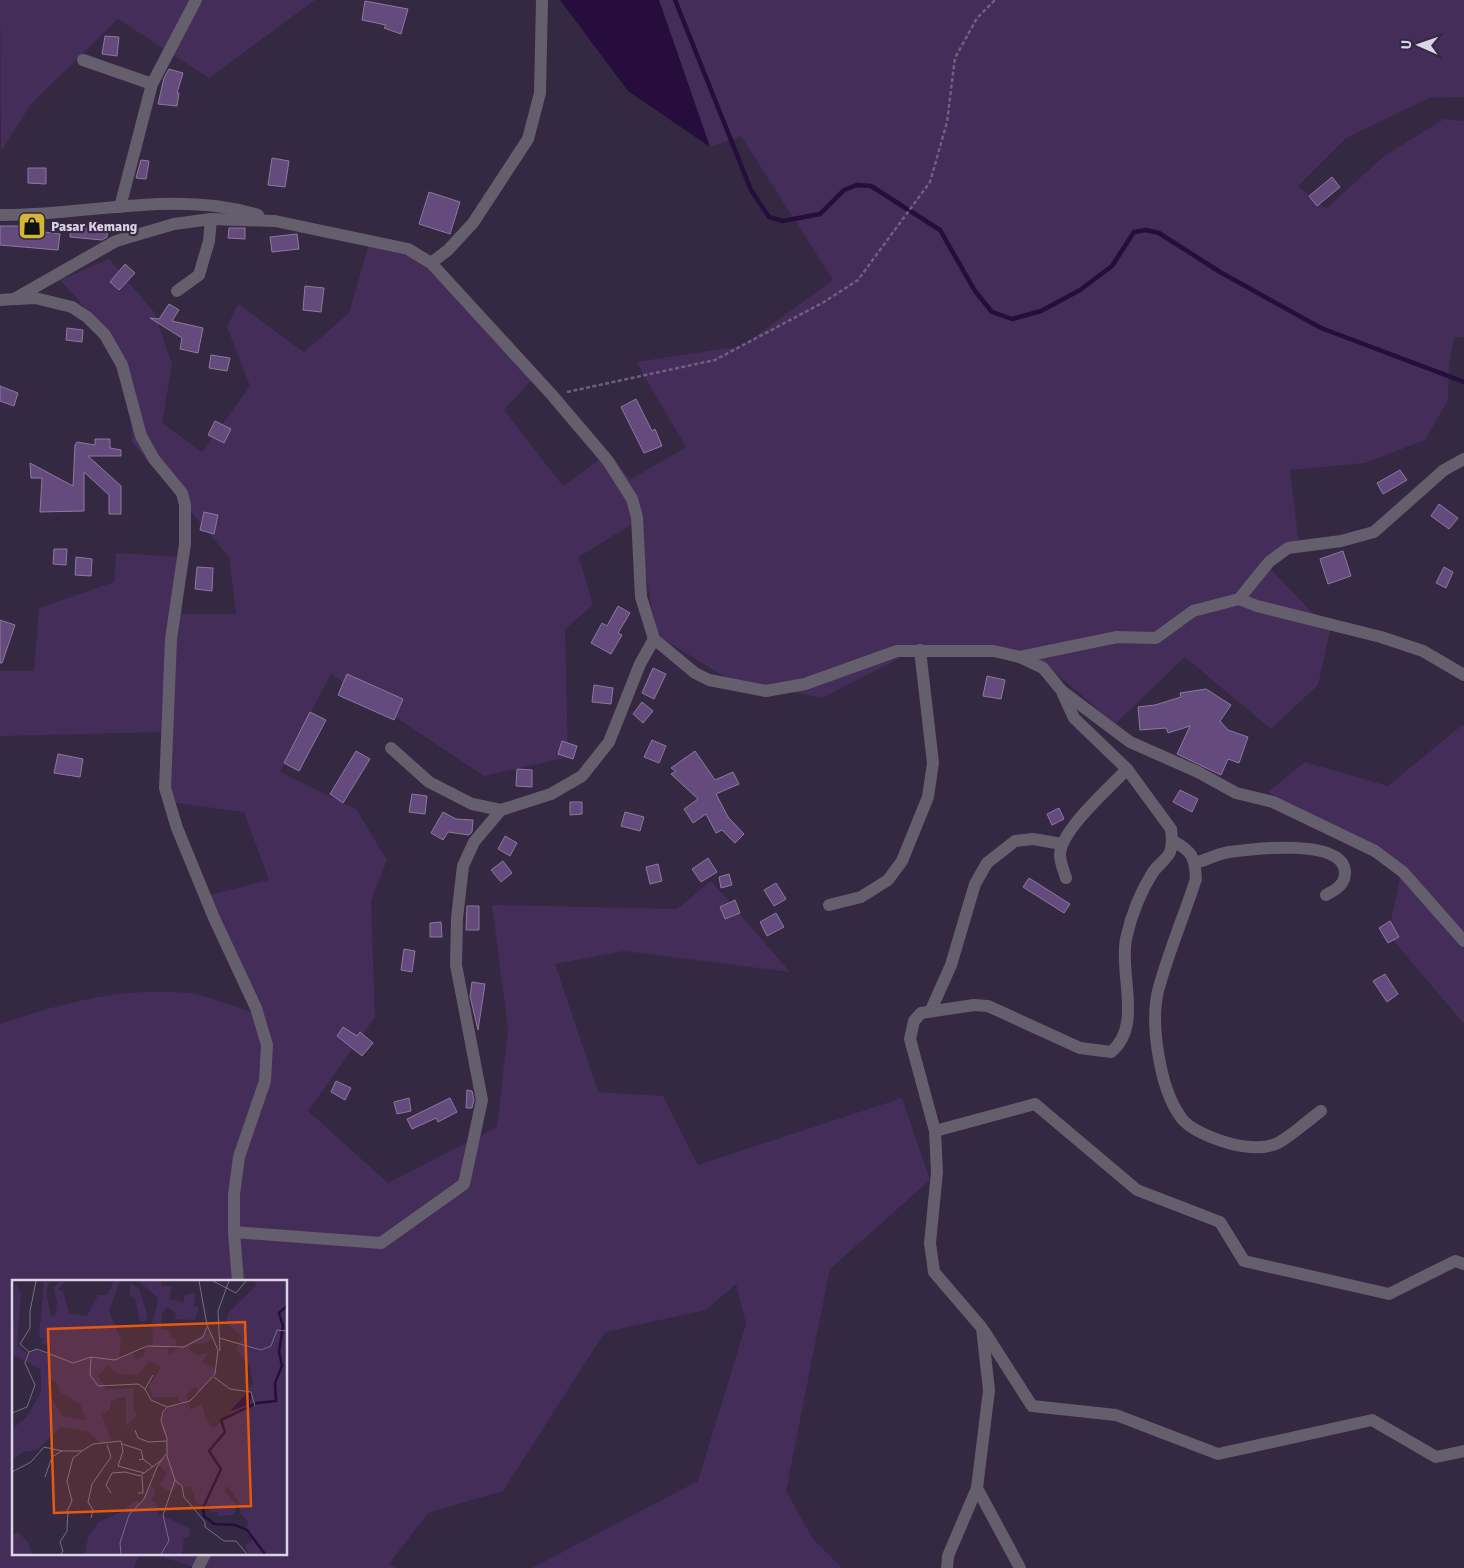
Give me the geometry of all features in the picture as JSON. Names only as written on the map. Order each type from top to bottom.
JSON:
[{"type":"street","points":[[120,207],[152,84],[196,0]]},
{"type":"street","points":[[430,263],[448,250],[473,223],[528,140],[540,93],[542,0]]},
{"type":"street","points":[[84,60],[152,84]]},
{"type":"street","points":[[0,215],[38,216],[120,207],[203,204],[224,206],[275,220],[408,249],[430,263],[552,395],[608,461],[632,499],[637,517],[641,597],[654,639],[694,673],[709,680],[766,691],[805,684],[897,651],[994,650],[1020,657],[1042,668],[1062,691],[1130,742],[1198,772],[1236,793],[1273,802],[1375,851],[1403,872],[1464,941]]},
{"type":"street","points":[[14,299],[116,241],[174,224],[211,218],[275,220]]},
{"type":"street","points":[[177,291],[199,275],[209,242],[211,218]]},
{"type":"street","points":[[0,300],[35,298],[72,307],[87,317],[105,335],[122,365],[141,436],[154,459],[182,492],[185,505],[185,544],[171,639],[165,788],[177,828],[214,918],[256,1008],[267,1045],[265,1081],[240,1157],[234,1194],[234,1232],[238,1280]]},
{"type":"street","points":[[1239,599],[1269,562],[1288,548],[1341,541],[1374,532],[1444,470],[1464,459]]},
{"type":"street","points":[[1020,657],[1118,637],[1156,638],[1192,611],[1239,599],[1257,606],[1381,637],[1415,648],[1464,675]]},
{"type":"street","points":[[391,748],[429,782],[472,804],[501,810],[551,794],[582,776],[592,766],[609,742],[640,664],[654,639]]},
{"type":"street","points":[[829,906],[861,897],[888,880],[902,860],[925,805],[933,764],[920,650]]},
{"type":"street","points":[[1062,691],[1074,718],[1127,768],[1171,829],[1173,841],[1170,853],[1153,872],[1137,904],[1126,940],[1124,962],[1128,1015],[1124,1034],[1118,1046],[1111,1052],[1080,1048],[988,1006],[974,1005],[931,1010],[921,1013],[914,1021],[910,1039],[935,1131],[936,1172],[930,1243],[934,1272],[982,1328],[1032,1406],[1116,1415],[1218,1454],[1372,1420],[1436,1456],[1464,1451]]},
{"type":"street","points":[[1066,878],[1060,855],[1062,844],[1080,817],[1127,768]]},
{"type":"street","points":[[234,1232],[381,1243],[464,1184],[482,1100],[456,965],[457,918],[464,866],[474,842],[501,810]]},
{"type":"street","points":[[931,1010],[951,965],[975,884],[987,864],[1015,841],[1033,839],[1062,844]]},
{"type":"street","points":[[1173,841],[1188,849],[1195,863],[1196,878],[1158,992],[1157,1028],[1160,1066],[1167,1094],[1181,1118],[1201,1133],[1227,1144],[1256,1147],[1277,1143],[1321,1111]]},
{"type":"street","points":[[1195,863],[1226,852],[1288,847],[1330,853],[1340,860],[1345,870],[1344,880],[1338,888],[1326,895]]},
{"type":"street","points":[[935,1131],[1035,1104],[1137,1190],[1220,1222],[1244,1261],[1389,1294],[1455,1262],[1464,1264]]},
{"type":"street","points":[[946,1568],[948,1556],[977,1488],[989,1390],[982,1328]]},
{"type":"street","points":[[977,1488],[1020,1568]]},
{"type":"street","points":[[198,1568],[204,1556]]},
{"type":"path","points":[[552,395],[715,360],[824,302],[858,280],[900,220],[916,203],[930,182],[944,130],[955,58],[977,18],[995,0]]},
{"type":"shaded area","points":[[0,0],[315,0],[209,78],[118,19],[31,104],[1,151]]},
{"type":"shaded area","points":[[560,0],[659,0],[710,147],[628,91]]},
{"type":"shaded area","points":[[659,0],[1464,0],[1464,97],[1429,98],[1346,138],[1298,186],[1326,209],[1384,156],[1444,119],[1464,121],[1464,337],[1454,337],[1449,365],[1448,400],[1425,440],[1365,463],[1290,470],[1299,544],[1261,559],[1330,631],[1318,685],[1271,729],[1185,657],[1115,724],[1037,657],[921,647],[822,698],[727,678],[656,635],[637,521],[579,557],[593,605],[565,629],[568,757],[484,776],[331,674],[280,772],[356,809],[387,860],[371,901],[375,1017],[308,1111],[388,1183],[497,1127],[508,1029],[492,905],[677,909],[711,881],[790,972],[624,951],[555,964],[598,1092],[663,1096],[698,1165],[902,1098],[930,1180],[830,1269],[786,1491],[813,1539],[842,1568],[532,1568],[698,1481],[746,1324],[736,1284],[706,1310],[605,1332],[503,1491],[428,1513],[389,1564],[396,1568],[198,1568],[159,1556],[288,1556],[288,1280],[12,1280],[12,1556],[138,1556],[134,1568],[0,1568],[0,1024],[69,1003],[138,992],[195,994],[260,1015],[202,897],[269,880],[244,812],[169,802],[166,732],[0,736],[0,671],[34,671],[39,608],[114,582],[116,553],[181,557],[182,614],[236,614],[229,557],[132,442],[130,378],[98,322],[60,280],[109,259],[154,312],[172,364],[162,423],[202,452],[250,386],[227,327],[238,304],[304,352],[349,313],[371,237],[406,247],[537,374],[504,410],[563,486],[609,453],[630,480],[686,447],[636,362],[742,346],[833,280],[741,136],[710,147]]},
{"type":"shaded area","points":[[1462,725],[1464,726],[1464,1024],[1388,934],[1401,874],[1268,792],[1305,762],[1388,786]]},
{"type":"building","points":[[365,1],[408,9],[401,34],[384,28],[386,25],[362,20]]},
{"type":"building","points":[[105,36],[119,37],[117,56],[102,54]]},
{"type":"building","points":[[169,69],[183,73],[177,93],[179,93],[177,106],[158,104],[164,78]]},
{"type":"building","points":[[272,158],[289,161],[285,187],[268,185]]},
{"type":"building","points":[[141,160],[149,161],[146,179],[136,178]]},
{"type":"building","points":[[28,168],[46,168],[46,184],[28,183]]},
{"type":"building","points":[[1332,177],[1340,187],[1317,206],[1309,196]]},
{"type":"building","points":[[429,192],[460,202],[450,234],[419,224]]},
{"type":"building","points":[[71,224],[108,227],[107,237],[102,240],[70,237]]},
{"type":"building","points":[[0,226],[22,226],[21,229],[60,234],[58,250],[0,245]]},
{"type":"building","points":[[229,228],[245,228],[245,239],[228,238]]},
{"type":"building","points":[[297,234],[299,249],[272,252],[270,237]]},
{"type":"building","points":[[125,264],[135,273],[119,290],[110,282]]},
{"type":"building","points":[[305,286],[324,288],[321,312],[303,310]]},
{"type":"building","points":[[169,304],[179,310],[172,321],[203,328],[198,353],[180,349],[182,338],[150,318],[159,319]]},
{"type":"building","points":[[67,328],[83,330],[82,342],[66,340]]},
{"type":"building","points":[[211,355],[230,358],[227,371],[209,368]]},
{"type":"building","points":[[0,386],[18,393],[14,406],[0,401]]},
{"type":"building","points":[[636,399],[652,431],[655,429],[662,446],[644,453],[621,407]]},
{"type":"building","points":[[215,421],[231,429],[224,443],[208,435]]},
{"type":"building","points":[[95,439],[110,439],[110,448],[121,450],[121,456],[88,456],[121,486],[121,514],[109,514],[109,495],[84,472],[84,511],[40,512],[42,478],[31,478],[30,463],[73,486],[75,445],[77,442],[95,445]]},
{"type":"building","points":[[1400,470],[1407,480],[1383,494],[1377,483]]},
{"type":"building","points":[[1439,504],[1458,518],[1449,529],[1431,516]]},
{"type":"building","points":[[204,512],[218,515],[214,534],[200,530]]},
{"type":"building","points":[[54,549],[67,549],[66,565],[53,564]]},
{"type":"building","points":[[1343,551],[1351,576],[1328,584],[1320,559]]},
{"type":"building","points":[[76,557],[92,559],[91,576],[75,575]]},
{"type":"building","points":[[197,567],[213,568],[212,591],[195,589]]},
{"type":"building","points":[[1444,567],[1453,572],[1446,588],[1436,583]]},
{"type":"building","points":[[618,606],[630,613],[618,633],[622,635],[611,654],[591,643],[602,623],[607,626]]},
{"type":"building","points":[[0,620],[15,625],[2,663],[0,663]]},
{"type":"building","points":[[653,668],[666,674],[654,699],[642,693]]},
{"type":"building","points":[[347,674],[403,699],[394,720],[338,695]]},
{"type":"building","points":[[987,676],[1005,680],[1001,699],[983,696]]},
{"type":"building","points":[[594,685],[613,688],[611,704],[592,702]]},
{"type":"building","points":[[1206,689],[1231,705],[1220,721],[1228,730],[1248,737],[1239,763],[1228,759],[1221,775],[1177,754],[1190,726],[1168,733],[1166,728],[1140,730],[1138,707],[1155,705],[1181,697],[1180,693]]},
{"type":"building","points":[[642,702],[653,711],[643,723],[633,714]]},
{"type":"building","points":[[310,712],[326,720],[299,771],[284,763]]},
{"type":"building","points":[[652,740],[666,746],[659,763],[644,757]]},
{"type":"building","points":[[562,741],[577,746],[573,759],[558,754]]},
{"type":"building","points":[[356,751],[370,759],[343,803],[330,794]]},
{"type":"building","points":[[695,751],[715,780],[733,772],[739,784],[716,794],[728,817],[744,834],[735,843],[722,830],[716,833],[706,814],[693,823],[684,809],[698,799],[671,774],[676,771],[671,768]]},
{"type":"building","points":[[58,754],[83,759],[80,777],[54,773]]},
{"type":"building","points":[[517,769],[532,770],[532,787],[516,786]]},
{"type":"building","points":[[1180,790],[1198,799],[1192,812],[1173,802]]},
{"type":"building","points":[[412,794],[427,796],[425,814],[409,812]]},
{"type":"building","points":[[570,802],[582,802],[582,814],[570,815]]},
{"type":"building","points":[[1059,808],[1064,819],[1052,825],[1047,814]]},
{"type":"building","points":[[443,812],[456,819],[473,820],[472,832],[469,835],[448,832],[443,840],[431,833]]},
{"type":"building","points":[[625,812],[644,817],[640,831],[621,826]]},
{"type":"building","points":[[505,836],[517,843],[510,856],[498,849]]},
{"type":"building","points":[[708,858],[717,872],[701,882],[692,869]]},
{"type":"building","points":[[503,861],[512,873],[501,882],[491,870]]},
{"type":"building","points":[[658,864],[662,881],[650,884],[646,867]]},
{"type":"building","points":[[729,874],[732,885],[721,888],[719,877]]},
{"type":"building","points":[[1029,878],[1070,904],[1064,913],[1023,887]]},
{"type":"building","points":[[776,883],[786,899],[774,906],[764,890]]},
{"type":"building","points":[[735,900],[740,913],[725,919],[720,907]]},
{"type":"building","points":[[467,906],[479,906],[479,930],[466,930]]},
{"type":"building","points":[[776,913],[784,927],[767,936],[760,922]]},
{"type":"building","points":[[1390,921],[1399,937],[1388,943],[1379,928]]},
{"type":"building","points":[[441,922],[442,937],[430,937],[430,923]]},
{"type":"building","points":[[404,949],[415,951],[412,972],[401,970]]},
{"type":"building","points":[[1385,974],[1398,994],[1387,1002],[1373,981]]},
{"type":"building","points":[[472,982],[485,984],[478,1030],[470,996]]},
{"type":"building","points":[[343,1027],[357,1036],[360,1032],[373,1043],[362,1056],[337,1036]]},
{"type":"building","points":[[336,1081],[351,1088],[345,1100],[331,1092]]},
{"type":"building","points":[[467,1090],[472,1091],[474,1100],[472,1108],[466,1108]]},
{"type":"building","points":[[409,1098],[411,1111],[397,1114],[394,1102]]},
{"type":"building","points":[[450,1098],[457,1112],[438,1122],[436,1118],[412,1129],[407,1119]]},
{"type":"waterway","points":[[675,0],[751,190],[769,217],[783,221],[820,214],[844,190],[857,185],[871,186],[940,230],[975,291],[992,312],[1012,319],[1041,311],[1080,290],[1112,266],[1134,232],[1146,230],[1159,233],[1220,272],[1321,328],[1464,382]]},
{"type":"place","name":"Pasar Kemang","points":[[32,226]]}]
